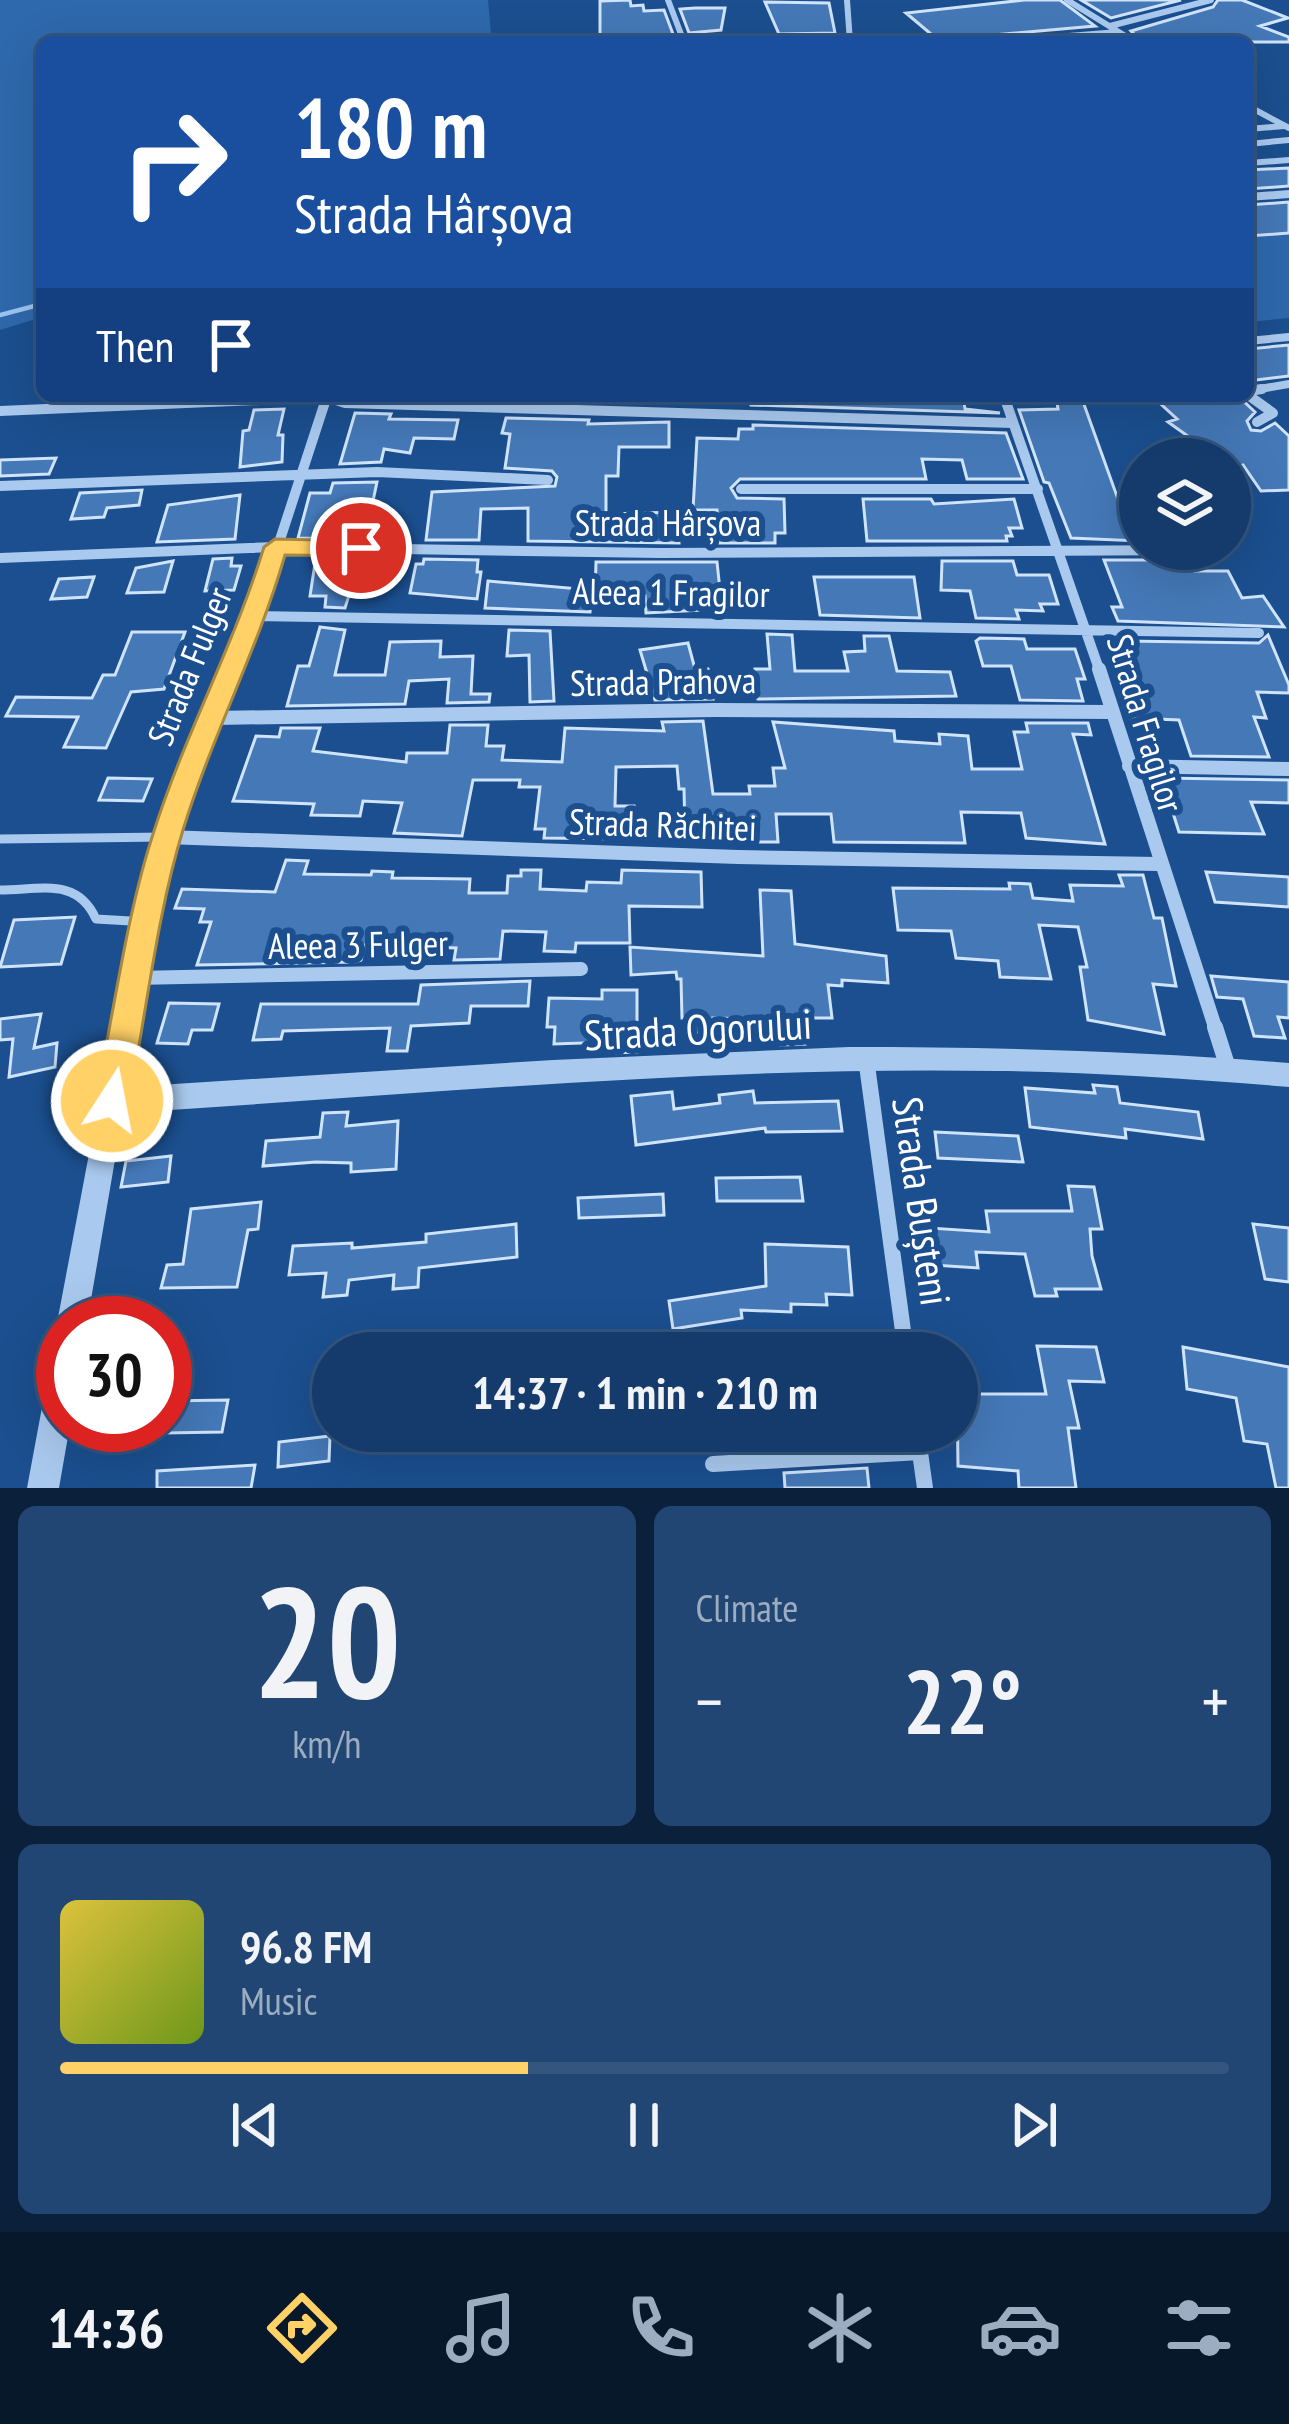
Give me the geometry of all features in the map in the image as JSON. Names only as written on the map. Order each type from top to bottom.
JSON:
[{"type":"street","points":[[668,0],[682,36]]},
{"type":"street","points":[[847,0],[850,36]]},
{"type":"street","points":[[1066,0],[1125,36]]},
{"type":"street","points":[[1110,26],[1211,0]]},
{"type":"street","points":[[1068,36],[1118,32]]},
{"type":"street","points":[[1254,109],[1287,127]]},
{"type":"street","points":[[1254,129],[1287,127]]},
{"type":"street","points":[[1254,143],[1289,140]]},
{"type":"street","points":[[1254,163],[1289,160]]},
{"type":"street","points":[[1254,196],[1289,194]]},
{"type":"street","points":[[1254,340],[1289,337]]},
{"type":"street","points":[[1254,392],[1289,384]]},
{"type":"street","points":[[1254,398],[1273,413],[1257,422]]},
{"type":"street","points":[[0,411],[210,402]]},
{"type":"street","name":"Strada Fulger","points":[[77,1296],[166,837],[255,616],[325,402]]},
{"type":"street","points":[[342,402],[1012,423]]},
{"type":"street","name":"Strada Fragilor","points":[[1006,402],[1086,629],[1158,864],[1228,1068]]},
{"type":"street","points":[[0,486],[377,472],[548,481]]},
{"type":"street","points":[[741,489],[1038,489]]},
{"type":"street","name":"Strada Hârșova","points":[[0,558],[275,547],[660,553],[1119,551]]},
{"type":"street","name":"Aleea 1 Fragilor","points":[[255,616],[1259,633]]},
{"type":"street","name":"Strada Prahova","points":[[215,718],[715,710],[1112,712]]},
{"type":"street","points":[[1129,766],[1289,770]]},
{"type":"street","name":"Strada Răchitei","points":[[166,837],[738,857],[1158,864]]},
{"type":"street","name":"Aleea 3 Fulger","points":[[135,978],[581,968]]},
{"type":"street","name":"Strada Ogorului","points":[[112,1101],[866,1058],[1048,1059],[1289,1075]]},
{"type":"street","name":"Strada Bușteni","points":[[866,1058],[904,1332]]},
{"type":"street","points":[[43,1488],[49,1452]]},
{"type":"street","points":[[713,1464],[920,1453],[925,1488]]},
{"type":"lane","points":[[0,839],[166,837]]},
{"type":"lane","points":[[0,890],[75,890],[87,899],[96,919],[105,923],[148,922]]},
{"type":"shaded area","points":[[0,0],[488,0],[488,36],[36,36],[36,319],[0,330]]},
{"type":"shaded area","points":[[1289,234],[1289,318],[1254,321],[1254,237]]},
{"type":"building","points":[[630,0],[631,6],[643,5],[644,11],[664,10],[673,34],[600,36],[600,1]]},
{"type":"building","points":[[1060,0],[1095,26],[933,36],[906,13]]},
{"type":"building","points":[[1081,0],[1181,0],[1111,18]]},
{"type":"building","points":[[1218,0],[1242,0],[1288,18],[1260,26],[1289,37],[1289,42],[1254,42],[1254,36],[1136,36],[1131,31],[1213,7]]},
{"type":"building","points":[[765,2],[829,3],[835,33],[779,34]]},
{"type":"building","points":[[725,8],[721,30],[689,33],[680,9]]},
{"type":"building","points":[[1289,168],[1289,186],[1254,189],[1254,170]]},
{"type":"building","points":[[1289,202],[1289,233],[1254,236],[1254,205]]},
{"type":"building","points":[[1289,345],[1289,376],[1254,380],[1254,348]]},
{"type":"building","points":[[964,402],[965,409],[1000,413],[751,405]]},
{"type":"building","points":[[1057,402],[1083,402],[1119,502],[1119,540],[1071,538],[1049,483],[1044,482],[1019,410],[1058,409]]},
{"type":"building","points":[[1159,402],[1244,402],[1255,412],[1247,421],[1251,430],[1261,431],[1275,423],[1289,436],[1289,490],[1261,491],[1251,477],[1251,438],[1190,438],[1168,422],[1177,419]]},
{"type":"building","points":[[284,409],[278,435],[283,435],[282,462],[240,467],[243,431],[249,430],[254,410]]},
{"type":"building","points":[[355,413],[391,414],[389,419],[458,420],[454,439],[414,438],[410,453],[384,449],[381,462],[340,464]]},
{"type":"building","points":[[506,418],[589,420],[588,424],[669,422],[669,447],[619,447],[618,476],[606,476],[606,514],[677,512],[679,543],[528,541],[528,508],[481,509],[479,540],[426,540],[432,492],[555,486],[557,477],[552,471],[505,468],[510,434],[502,433]]},
{"type":"building","points":[[753,425],[1006,433],[1023,479],[967,479],[962,460],[922,459],[926,479],[740,479],[731,488],[737,498],[784,499],[785,533],[775,533],[775,543],[718,543],[717,510],[693,510],[697,438],[738,439],[739,429],[753,429]]},
{"type":"building","points":[[56,458],[49,474],[0,476],[0,460]]},
{"type":"building","points":[[377,482],[365,539],[298,538],[310,493],[330,493],[333,483]]},
{"type":"building","points":[[142,490],[139,505],[107,508],[104,517],[71,519],[80,493]]},
{"type":"building","points":[[240,495],[235,539],[157,542],[168,505]]},
{"type":"building","points":[[863,499],[931,499],[934,504],[1014,499],[1022,528],[1009,528],[1012,536],[1006,536],[1007,541],[867,541]]},
{"type":"building","points":[[316,557],[361,558],[345,608],[325,607],[326,596],[310,596]]},
{"type":"building","points":[[232,558],[231,566],[241,566],[234,590],[205,591],[213,559]]},
{"type":"building","points":[[424,559],[478,560],[477,599],[410,593],[416,564],[423,564]]},
{"type":"building","points":[[1104,560],[1119,560],[1119,570],[1228,571],[1242,598],[1263,596],[1284,627],[1118,621],[1112,607],[1122,607]]},
{"type":"building","points":[[173,561],[164,592],[127,593],[136,568]]},
{"type":"building","points":[[942,561],[1013,561],[1017,575],[1049,575],[1058,604],[1040,604],[1043,611],[1016,610],[1019,619],[976,618],[970,591],[941,590]]},
{"type":"building","points":[[596,562],[717,562],[722,609],[646,613],[645,596],[595,596]]},
{"type":"building","points":[[94,577],[87,597],[51,599],[59,579]]},
{"type":"building","points":[[814,577],[914,577],[920,618],[820,615]]},
{"type":"building","points":[[488,581],[592,590],[590,612],[485,608]]},
{"type":"building","points":[[320,627],[345,630],[335,675],[385,675],[390,642],[441,641],[440,657],[473,656],[471,694],[490,694],[489,702],[447,703],[449,679],[409,681],[405,704],[287,706],[298,666],[309,666]]},
{"type":"building","points":[[509,630],[550,631],[554,701],[530,702],[529,655],[507,656]]},
{"type":"building","points":[[132,632],[185,632],[164,689],[131,692],[106,748],[64,747],[78,717],[6,716],[16,697],[92,698],[103,675],[115,675]]},
{"type":"building","points":[[767,634],[792,635],[795,671],[848,671],[844,652],[865,651],[864,636],[889,636],[897,671],[950,672],[956,696],[758,699],[755,669],[770,669]]},
{"type":"building","points":[[1268,635],[1289,685],[1289,693],[1257,692],[1266,718],[1254,717],[1269,757],[1191,756],[1179,720],[1131,718],[1123,671],[1127,671],[1123,653],[1133,654],[1127,641],[1259,643]]},
{"type":"building","points":[[1024,639],[1027,649],[1075,649],[1085,679],[1077,679],[1083,701],[1020,700],[1011,666],[983,666],[976,641]]},
{"type":"building","points":[[688,643],[695,669],[708,669],[713,699],[655,700],[640,650]]},
{"type":"building","points":[[703,721],[713,794],[750,794],[749,786],[775,786],[773,768],[785,768],[773,722],[894,731],[895,741],[940,744],[939,734],[968,736],[972,769],[1022,769],[1014,732],[1028,732],[1026,723],[1088,723],[1091,735],[1073,734],[1105,844],[1026,838],[1021,813],[961,812],[965,843],[834,842],[831,814],[776,814],[778,842],[754,842],[753,836],[696,836],[696,831],[685,831],[684,789],[679,789],[677,766],[616,767],[615,806],[634,806],[633,839],[544,838],[545,829],[535,829],[540,787],[519,787],[520,780],[473,780],[462,836],[394,833],[402,803],[363,801],[360,816],[311,815],[314,804],[233,801],[256,736],[279,737],[281,728],[320,728],[313,751],[406,762],[407,753],[447,753],[450,725],[488,725],[486,746],[504,746],[502,760],[562,762],[565,728],[664,731],[662,722]]},
{"type":"building","points":[[108,778],[152,779],[143,801],[99,800]]},
{"type":"building","points":[[1162,778],[1289,780],[1289,803],[1251,802],[1264,834],[1179,832]]},
{"type":"building","points":[[286,860],[308,861],[304,874],[371,875],[372,871],[393,872],[392,878],[470,879],[469,893],[507,893],[508,876],[521,876],[521,870],[541,870],[540,889],[586,891],[587,882],[621,883],[622,870],[701,872],[702,907],[629,906],[630,943],[576,943],[575,952],[544,951],[546,932],[503,931],[500,959],[454,960],[456,948],[365,945],[361,960],[355,962],[197,965],[211,922],[200,922],[204,909],[175,908],[182,889],[275,892]]},
{"type":"building","points":[[1206,872],[1289,877],[1289,907],[1215,902]]},
{"type":"building","points":[[1119,875],[1143,875],[1154,918],[1162,918],[1176,986],[1153,984],[1164,1034],[1088,1020],[1080,967],[1087,967],[1078,927],[1039,925],[1051,979],[1000,977],[998,961],[956,958],[951,931],[898,930],[893,888],[1010,889],[1009,883],[1030,884],[1033,898],[1073,901],[1070,885],[1123,886]]},
{"type":"building","points":[[760,890],[791,891],[795,944],[886,956],[888,983],[842,980],[842,986],[828,985],[832,1018],[802,1018],[805,1044],[781,1045],[780,1032],[754,1033],[753,1019],[713,1018],[714,1033],[693,1033],[692,1018],[682,1018],[681,979],[676,972],[631,975],[630,947],[763,956]]},
{"type":"building","points":[[75,917],[61,964],[0,967],[14,920]]},
{"type":"building","points":[[1211,976],[1289,982],[1289,1018],[1278,1017],[1285,1038],[1254,1036],[1243,999],[1217,997]]},
{"type":"building","points":[[530,981],[528,1006],[471,1006],[469,1023],[411,1026],[407,1051],[387,1051],[390,1028],[283,1031],[281,1039],[253,1040],[261,1004],[418,1004],[421,985]]},
{"type":"building","points":[[602,990],[637,990],[637,1052],[612,1053],[612,1042],[554,1044],[555,1027],[547,1027],[549,998],[602,999]]},
{"type":"building","points":[[169,1003],[219,1004],[212,1030],[192,1030],[188,1044],[157,1043]]},
{"type":"building","points":[[41,1014],[34,1048],[57,1043],[55,1067],[9,1077],[13,1039],[0,1040],[0,1019]]},
{"type":"building","points":[[1093,1085],[1117,1087],[1120,1103],[1198,1112],[1203,1139],[1125,1129],[1126,1138],[1030,1127],[1025,1088],[1095,1093]]},
{"type":"building","points":[[753,1091],[755,1103],[838,1101],[842,1131],[766,1132],[765,1128],[636,1145],[631,1096],[672,1092],[674,1109],[720,1103],[719,1095]]},
{"type":"building","points":[[348,1112],[346,1126],[398,1121],[396,1169],[351,1172],[351,1163],[316,1162],[263,1166],[266,1141],[320,1137],[323,1113]]},
{"type":"building","points":[[935,1132],[1018,1136],[1023,1162],[938,1158]]},
{"type":"building","points":[[171,1156],[168,1182],[121,1187],[126,1161]]},
{"type":"building","points":[[800,1177],[803,1201],[717,1201],[716,1178]]},
{"type":"building","points":[[1068,1186],[1094,1187],[1102,1229],[1090,1229],[1101,1289],[1055,1289],[1057,1296],[1035,1296],[1025,1254],[976,1252],[978,1268],[918,1264],[915,1227],[989,1232],[986,1211],[1072,1211]]},
{"type":"building","points":[[663,1194],[664,1215],[579,1218],[578,1198]]},
{"type":"building","points":[[261,1202],[258,1229],[248,1230],[237,1287],[161,1288],[167,1265],[183,1264],[191,1209]]},
{"type":"building","points":[[516,1224],[517,1257],[419,1268],[418,1287],[393,1289],[394,1275],[349,1280],[347,1295],[323,1297],[326,1273],[289,1275],[293,1246],[352,1243],[352,1248],[426,1242],[426,1234]]},
{"type":"building","points":[[1253,1224],[1289,1228],[1289,1282],[1265,1279]]},
{"type":"building","points":[[765,1244],[848,1247],[852,1295],[826,1294],[827,1305],[791,1304],[791,1312],[741,1310],[742,1318],[673,1329],[669,1301],[766,1286]]},
{"type":"building","points":[[1037,1346],[1096,1347],[1104,1382],[1069,1381],[1079,1428],[1068,1428],[1076,1488],[1019,1488],[1018,1471],[958,1466],[958,1452],[978,1452],[978,1394],[1046,1394]]},
{"type":"building","points":[[1183,1347],[1289,1367],[1289,1488],[1276,1488],[1267,1444],[1244,1441],[1236,1398],[1187,1389]]},
{"type":"building","points":[[228,1400],[222,1432],[192,1433],[192,1401]]},
{"type":"building","points":[[312,1438],[312,1452],[329,1452],[329,1461],[278,1467],[279,1442]]},
{"type":"building","points":[[255,1465],[251,1488],[157,1488],[157,1471]]},
{"type":"building","points":[[867,1468],[869,1488],[785,1488],[784,1473]]},
{"type":"waterway","points":[[0,315],[36,306]]},
{"type":"route","points":[[112,1101],[166,837],[255,616],[275,547],[361,548]]}]
